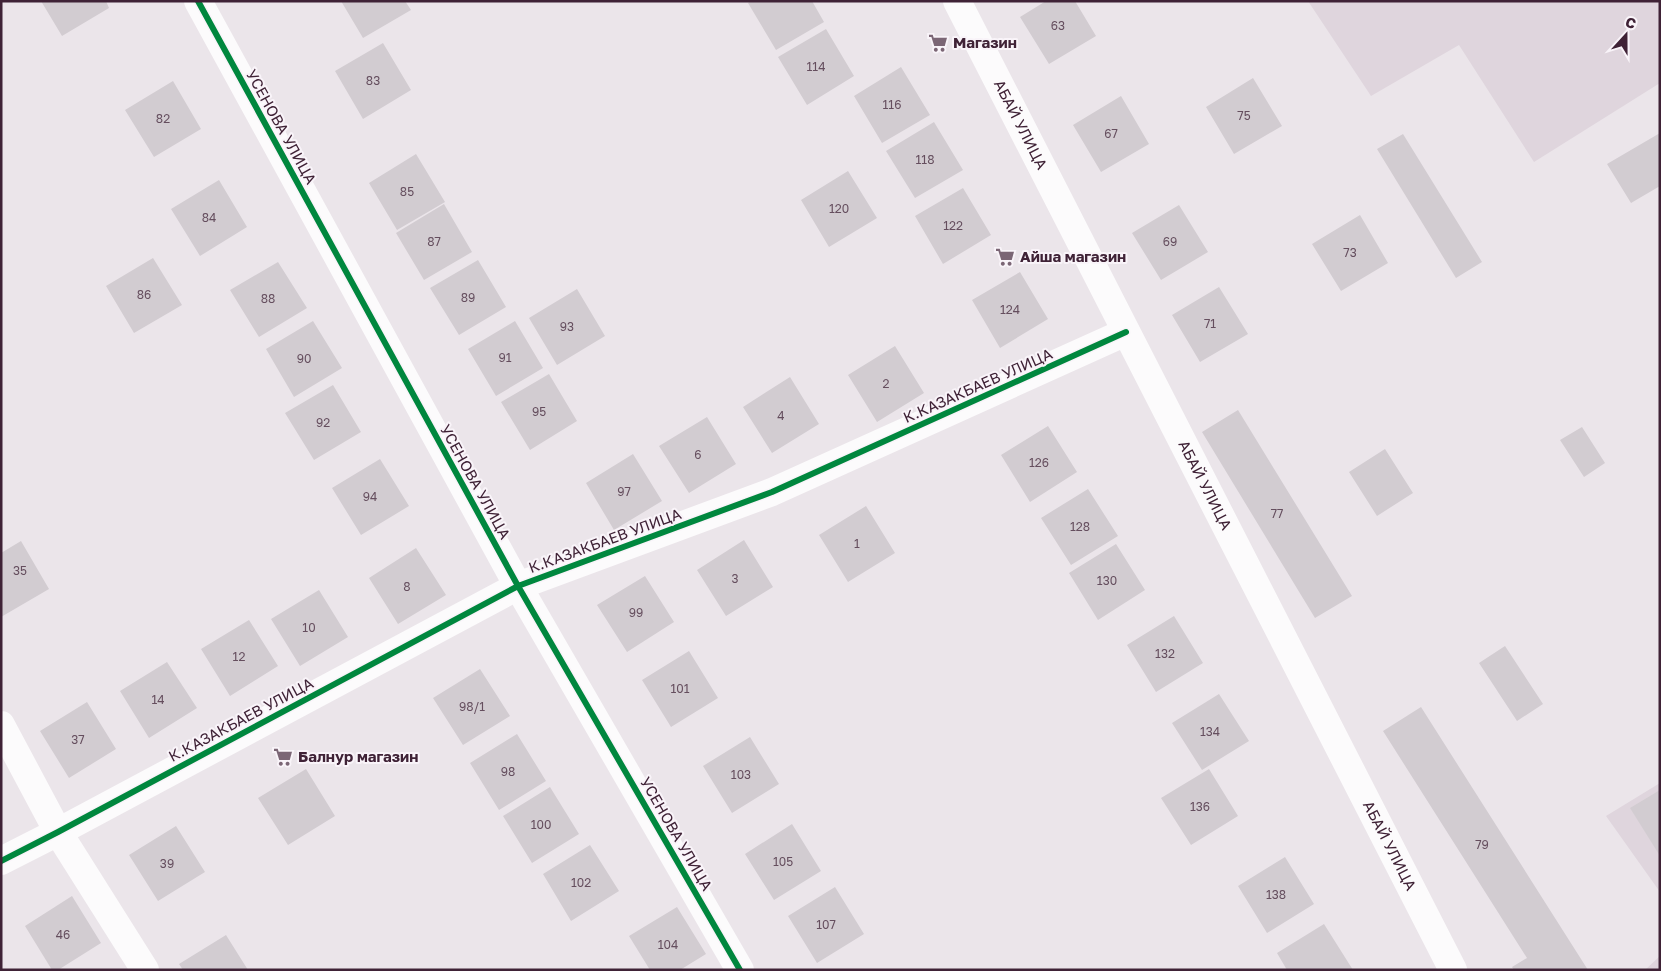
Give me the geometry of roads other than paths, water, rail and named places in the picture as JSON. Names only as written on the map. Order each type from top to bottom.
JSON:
[{"type":"street","name":"УСЕНОВА УЛИЦА","points":[[198,1],[518,586],[740,970]]},
{"type":"street","name":"АБАЙ УЛИЦА","points":[[957,1],[1453,970]]},
{"type":"street","name":"К.КАЗАКБАЕВ УЛИЦА","points":[[1,860],[58,832],[518,586],[772,492],[1126,332]]},
{"type":"street","points":[[1,725],[58,832],[145,970]]},
{"type":"place","name":"Магазин","points":[[938,43]]},
{"type":"place","name":"Айша магазин","points":[[1005,257]]},
{"type":"place","name":"Балнур магазин","points":[[283,757]]}]
